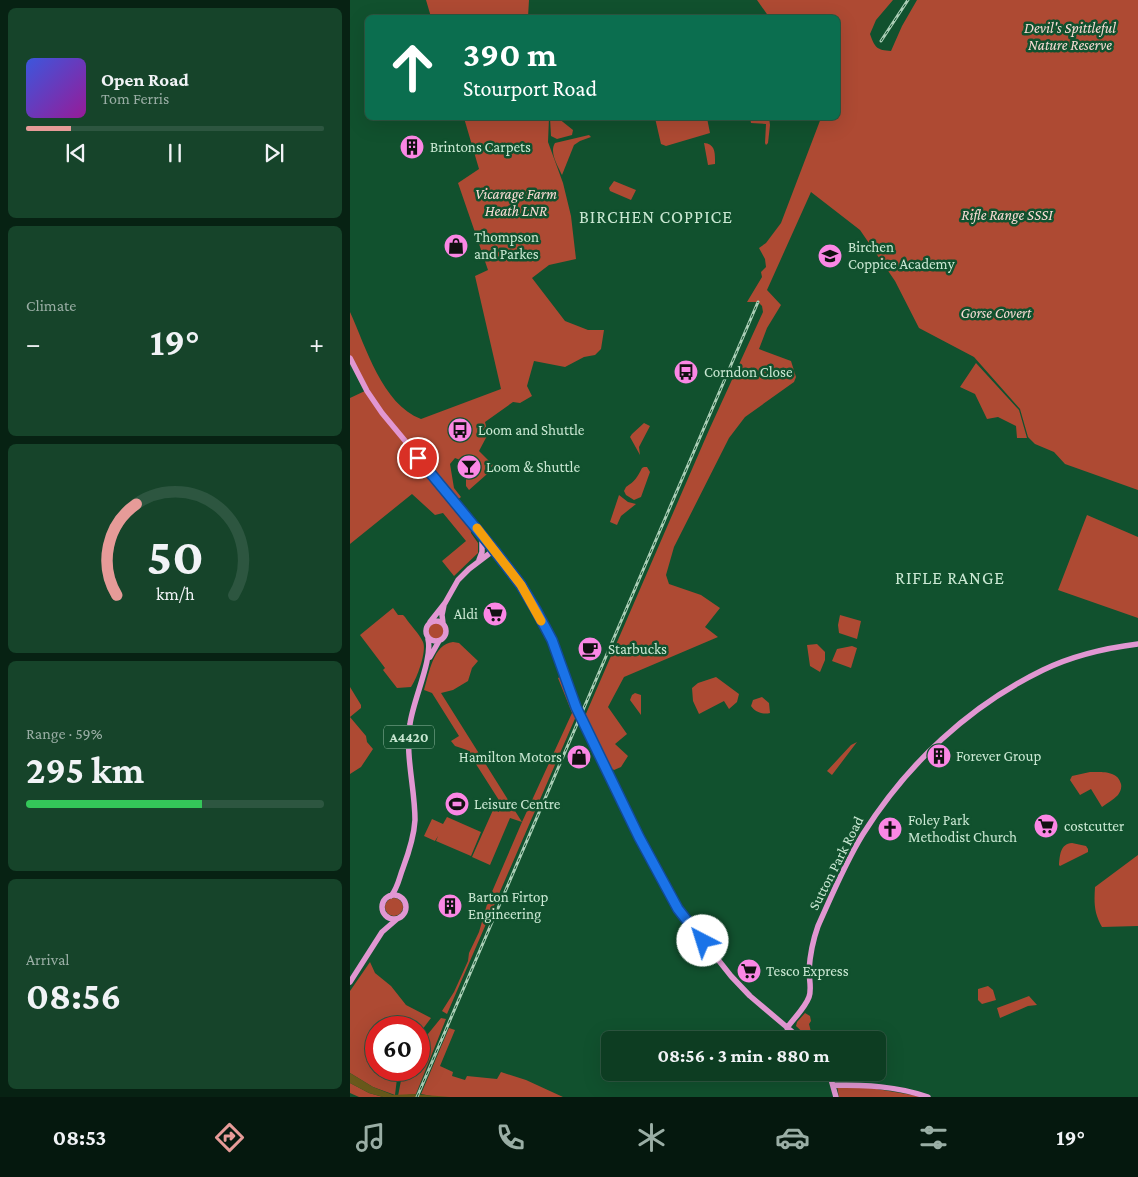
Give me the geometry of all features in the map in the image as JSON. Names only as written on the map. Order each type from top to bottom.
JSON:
[{"type":"main road","points":[[350,358],[367,391],[382,413],[521,585],[552,640],[584,724],[639,837],[678,909],[740,986],[791,1031]]},
{"type":"main road","points":[[478,562],[482,552],[482,535]]},
{"type":"main road","points":[[445,603],[442,615],[446,632],[444,638],[439,641],[428,639],[425,630],[445,603],[458,580],[494,550]]},
{"type":"main road","points":[[430,622],[438,621],[443,623]]},
{"type":"main road","name":"A4420","points":[[428,639],[428,658]]},
{"type":"main road","name":"A4420","points":[[390,896],[399,882],[410,849],[414,829],[409,747],[410,723],[415,699],[428,658],[439,641]]},
{"type":"main road","name":"Sutton Park Road","points":[[787,1028],[808,998],[810,954],[817,928],[852,853],[900,782],[924,755],[945,734],[976,711],[1044,670],[1091,653],[1138,644]]},
{"type":"main road","points":[[350,982],[382,932],[402,916],[406,910],[399,882]]},
{"type":"main road","points":[[382,932],[385,899],[396,895],[404,900]]},
{"type":"main road","points":[[384,914],[390,918],[397,919]]},
{"type":"main road","points":[[831,1081],[836,1097]]},
{"type":"main road","points":[[833,1085],[889,1088],[928,1097]]},
{"type":"green space","points":[[426,0],[529,0],[528,15],[430,15]]},
{"type":"green space","name":"Rifle Range SSSI","points":[[757,0],[893,0],[876,20],[870,34],[877,47],[891,51],[902,26],[917,0],[1138,0],[1138,490],[1065,464],[1054,452],[1035,444],[1028,437],[1020,409],[974,357],[919,328],[895,281],[860,230],[811,192],[767,290],[781,305],[767,328],[759,349],[791,361],[796,377],[794,382],[745,417],[729,438],[674,547],[666,575],[669,584],[701,595],[720,608],[705,627],[718,637],[624,677],[608,707],[627,734],[615,744],[628,756],[621,767],[614,770],[611,768],[585,716],[709,430],[763,312],[762,306],[758,302],[747,302],[762,277],[761,272],[766,267],[765,259],[759,248],[766,243],[781,223],[820,120],[840,120],[840,15],[768,15]]},
{"type":"green space","name":"Vicarage Farm Heath LNR","points":[[465,120],[549,120],[548,142],[563,183],[571,216],[576,259],[549,265],[532,278],[565,321],[588,330],[604,330],[601,349],[595,355],[584,357],[565,367],[534,361],[527,386],[532,396],[520,403],[513,402],[485,422],[488,434],[479,451],[495,467],[469,490],[466,486],[466,473],[473,474],[476,460],[466,458],[465,462],[455,458],[450,464],[454,488],[461,497],[455,502],[470,519],[471,533],[478,543],[478,553],[454,576],[442,561],[466,541],[443,513],[435,515],[412,494],[350,544],[350,398],[367,390],[350,358],[350,312],[377,373],[396,401],[407,412],[421,419],[501,389],[475,276],[488,270],[458,183],[479,169]]},
{"type":"green space","points":[[550,120],[560,120],[573,130],[572,135],[557,139],[551,136]]},
{"type":"green space","points":[[655,120],[707,120],[710,133],[666,146],[661,144]]},
{"type":"green space","points":[[750,120],[769,120],[768,143],[766,145],[766,124],[751,123]]},
{"type":"green space","points":[[589,135],[591,137],[574,145],[562,175],[553,151],[555,143]]},
{"type":"green space","points":[[704,143],[713,147],[715,164],[708,165]]},
{"type":"green space","points":[[614,181],[636,190],[631,200],[610,191],[609,188]]},
{"type":"green space","points":[[976,363],[1019,410],[1027,438],[1017,438],[1016,426],[998,417],[987,419],[975,394],[960,387]]},
{"type":"green space","points":[[644,423],[650,426],[639,447],[640,455],[630,437]]},
{"type":"green space","points":[[644,467],[647,467],[650,472],[641,497],[634,500],[626,495],[624,491],[636,479]]},
{"type":"green space","points":[[619,495],[628,502],[636,504],[621,516],[617,525],[610,522]]},
{"type":"green space","points":[[1087,515],[1138,537],[1138,618],[1058,590]]},
{"type":"green space","points":[[393,608],[398,615],[405,617],[419,635],[424,646],[421,665],[411,687],[397,688],[383,670],[385,668],[360,635]]},
{"type":"green space","points":[[840,615],[861,621],[857,639],[839,633]]},
{"type":"green space","points":[[436,623],[444,631],[436,639],[428,631]]},
{"type":"green space","points":[[459,643],[478,661],[472,668],[468,681],[453,690],[441,693],[522,822],[510,818],[490,865],[472,857],[493,810],[499,812],[502,805],[467,750],[455,746],[451,741],[459,736],[432,693],[424,690],[436,654],[446,644]]},
{"type":"green space","points":[[817,644],[825,652],[825,660],[820,672],[810,666],[807,645]]},
{"type":"green space","points":[[852,646],[857,648],[851,668],[832,661],[837,649]]},
{"type":"green space","points":[[560,677],[577,714],[447,1014],[442,1011],[454,992],[468,961],[469,953],[479,932],[488,901],[572,713],[558,678]]},
{"type":"green space","points":[[716,677],[739,694],[737,702],[729,709],[724,701],[699,714],[693,701],[692,688],[698,683]]},
{"type":"green space","points":[[350,687],[361,708],[350,717]]},
{"type":"green space","points":[[635,693],[641,695],[641,715],[630,700]]},
{"type":"green space","points":[[762,697],[769,703],[770,713],[759,712],[751,706],[753,700]]},
{"type":"green space","points":[[350,717],[366,736],[367,742],[373,749],[361,767],[350,774]]},
{"type":"green space","points":[[857,742],[832,775],[827,771],[851,745]]},
{"type":"green space","points":[[1090,772],[1113,774],[1119,779],[1121,784],[1118,795],[1102,807],[1091,789],[1080,795],[1070,780],[1072,776]]},
{"type":"green space","points":[[447,817],[481,832],[471,856],[436,841],[438,836],[435,841],[424,836],[432,819],[443,824]]},
{"type":"green space","points":[[1072,843],[1086,846],[1088,852],[1060,866],[1061,851],[1065,845]]},
{"type":"green space","points":[[1138,855],[1138,926],[1102,927],[1095,908],[1095,887]]},
{"type":"green space","points":[[394,898],[400,901],[403,907],[400,913],[394,916],[388,913],[385,907],[388,901]]},
{"type":"green space","points":[[370,962],[375,973],[391,986],[406,1005],[427,1016],[365,1016],[365,1081],[397,1081],[395,1095],[373,1087],[350,1073],[350,991]]},
{"type":"green space","points":[[988,986],[993,990],[996,1000],[982,1004],[978,1000],[978,989]]},
{"type":"green space","points":[[1029,996],[1037,1005],[1028,1006],[1000,1018],[997,1008]]},
{"type":"green space","points":[[805,1013],[810,1016],[811,1031],[801,1031],[796,1026]]},
{"type":"green space","points":[[441,1018],[446,1019],[430,1059],[430,1032]]},
{"type":"green space","points":[[449,1028],[455,1030],[440,1066],[453,1072],[452,1076],[465,1080],[467,1076],[497,1079],[501,1072],[526,1080],[563,1097],[437,1097],[421,1094],[427,1081],[430,1081],[430,1073]]},
{"type":"green space","points":[[401,1081],[421,1081],[416,1094],[398,1096]]},
{"type":"green space","points":[[350,1083],[369,1093],[383,1097],[359,1097],[350,1093]]},
{"type":"green space","points":[[837,1086],[865,1087],[924,1097],[839,1097]]},
{"type":"shaded area","points":[[350,1073],[373,1087],[393,1095],[413,1094],[450,1097],[383,1097],[369,1093],[350,1083]]},
{"type":"railway","points":[[881,41],[908,0]]},
{"type":"railway","points":[[417,1097],[758,302]]},
{"type":"slow traffic","points":[[477,528],[521,585],[541,621]]},
{"type":"place","name":"Brintons Carpets","points":[[412,147]]},
{"type":"place","name":"Thompson and Parkes","points":[[456,246]]},
{"type":"place","name":"Birchen Coppice Academy","points":[[830,256]]},
{"type":"place","name":"Corndon Close","points":[[686,372]]},
{"type":"place","name":"Loom and Shuttle","points":[[460,430]]},
{"type":"place","name":"Loom & Shuttle","points":[[469,467]]},
{"type":"place","name":"Aldi","points":[[495,614]]},
{"type":"place","name":"Starbucks","points":[[590,649]]},
{"type":"place","name":"Forever Group","points":[[939,756]]},
{"type":"place","name":"Hamilton Motors","points":[[579,757]]},
{"type":"place","name":"Leisure Centre","points":[[457,804]]},
{"type":"place","name":"costcutter","points":[[1046,826]]},
{"type":"place","name":"Foley Park Methodist Church","points":[[890,829]]},
{"type":"place","name":"Barton Firtop Engineering","points":[[450,906]]},
{"type":"place","name":"Tesco Express","points":[[749,971]]},
{"type":"district","name":"BIRCHEN COPPICE","points":[[656,217]]},
{"type":"district","name":"RIFLE RANGE","points":[[950,578]]},
{"type":"route","points":[[418,458],[470,519],[521,585],[536,610],[552,640],[576,707],[639,837],[678,909],[703,941]]},
{"type":"park label","name":"Devil's Spittleful Nature Reserve","points":[[1070,36]]},
{"type":"park label","name":"Gorse Covert","points":[[996,313]]}]
